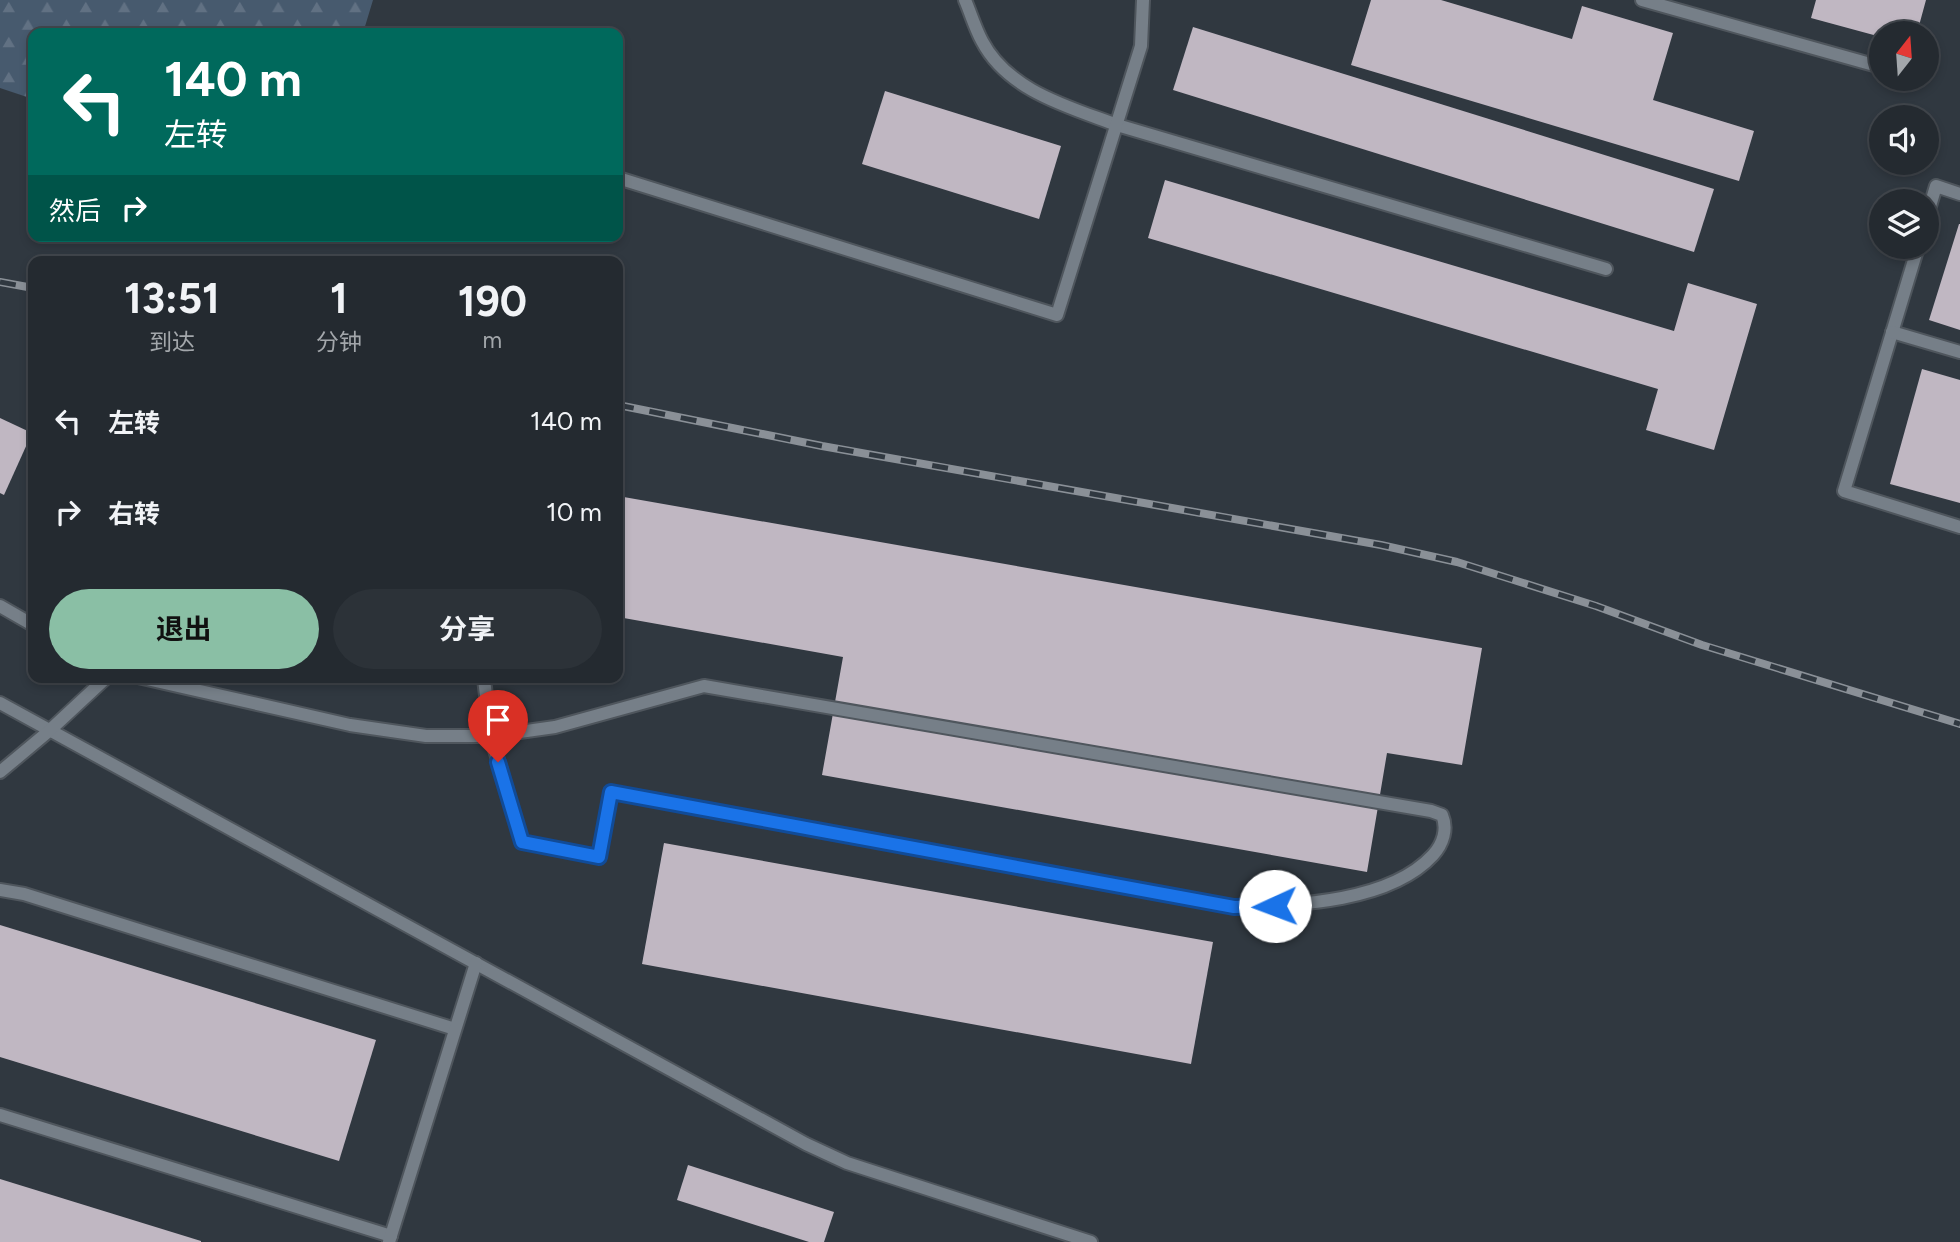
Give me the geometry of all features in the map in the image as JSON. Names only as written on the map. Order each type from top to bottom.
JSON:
[{"type":"lane","points":[[971,0],[965,0],[982,43],[1004,70],[1034,92],[1117,125],[1606,269]]},
{"type":"lane","points":[[623,180],[1058,315],[1141,46],[1143,0]]},
{"type":"lane","points":[[1643,0],[1869,64]]},
{"type":"lane","points":[[1935,189],[1936,186],[1960,194]]},
{"type":"lane","points":[[1914,259],[1844,491],[1960,527]]},
{"type":"lane","points":[[1892,332],[1960,352]]},
{"type":"lane","points":[[0,606],[28,622]]},
{"type":"lane","points":[[0,772],[101,683]]},
{"type":"lane","points":[[164,683],[350,725],[426,736],[491,736],[555,727],[704,686],[1431,811],[1442,815],[1446,824],[1437,849],[1416,871],[1396,882],[1373,891],[1275,906],[1220,905],[611,792],[599,857],[522,842],[491,736],[484,683]]},
{"type":"lane","points":[[0,703],[806,1144],[847,1163],[1091,1242]]},
{"type":"lane","points":[[0,890],[24,894],[455,1029]]},
{"type":"lane","points":[[0,1115],[390,1239],[476,963]]},
{"type":"green space","points":[[0,0],[373,0],[365,28],[28,28],[28,97],[0,88]]},
{"type":"building","points":[[1371,0],[1441,0],[1572,39],[1582,6],[1673,33],[1653,100],[1754,131],[1739,181],[1351,65]]},
{"type":"building","points":[[1816,0],[1926,0],[1920,21],[1869,21],[1869,34],[1811,18]]},
{"type":"building","points":[[1193,27],[1714,189],[1694,252],[1173,90]]},
{"type":"building","points":[[885,91],[1061,146],[1039,219],[862,164]]},
{"type":"building","points":[[1165,180],[1674,331],[1688,283],[1757,304],[1714,450],[1646,430],[1658,389],[1148,238]]},
{"type":"building","points":[[1960,224],[1960,330],[1929,320]]},
{"type":"building","points":[[1922,369],[1960,380],[1960,503],[1890,484]]},
{"type":"building","points":[[0,418],[28,431],[28,442],[4,495],[0,493]]},
{"type":"building","points":[[623,497],[1482,648],[1462,765],[1387,753],[1367,872],[822,775],[843,657],[623,618]]},
{"type":"building","points":[[664,843],[1213,942],[1191,1064],[642,964]]},
{"type":"building","points":[[0,925],[376,1040],[339,1161],[0,1057]]},
{"type":"building","points":[[688,1165],[834,1212],[824,1242],[809,1242],[677,1200]]},
{"type":"building","points":[[0,1179],[201,1241],[201,1242],[0,1242]]},
{"type":"railway","points":[[0,282],[28,287]]},
{"type":"railway","points":[[623,406],[822,446],[1381,545],[1457,562],[1596,606],[1702,645],[1960,724]]},
{"type":"route","points":[[498,762],[522,842],[599,857],[611,792],[1234,907],[1275,906]]}]
